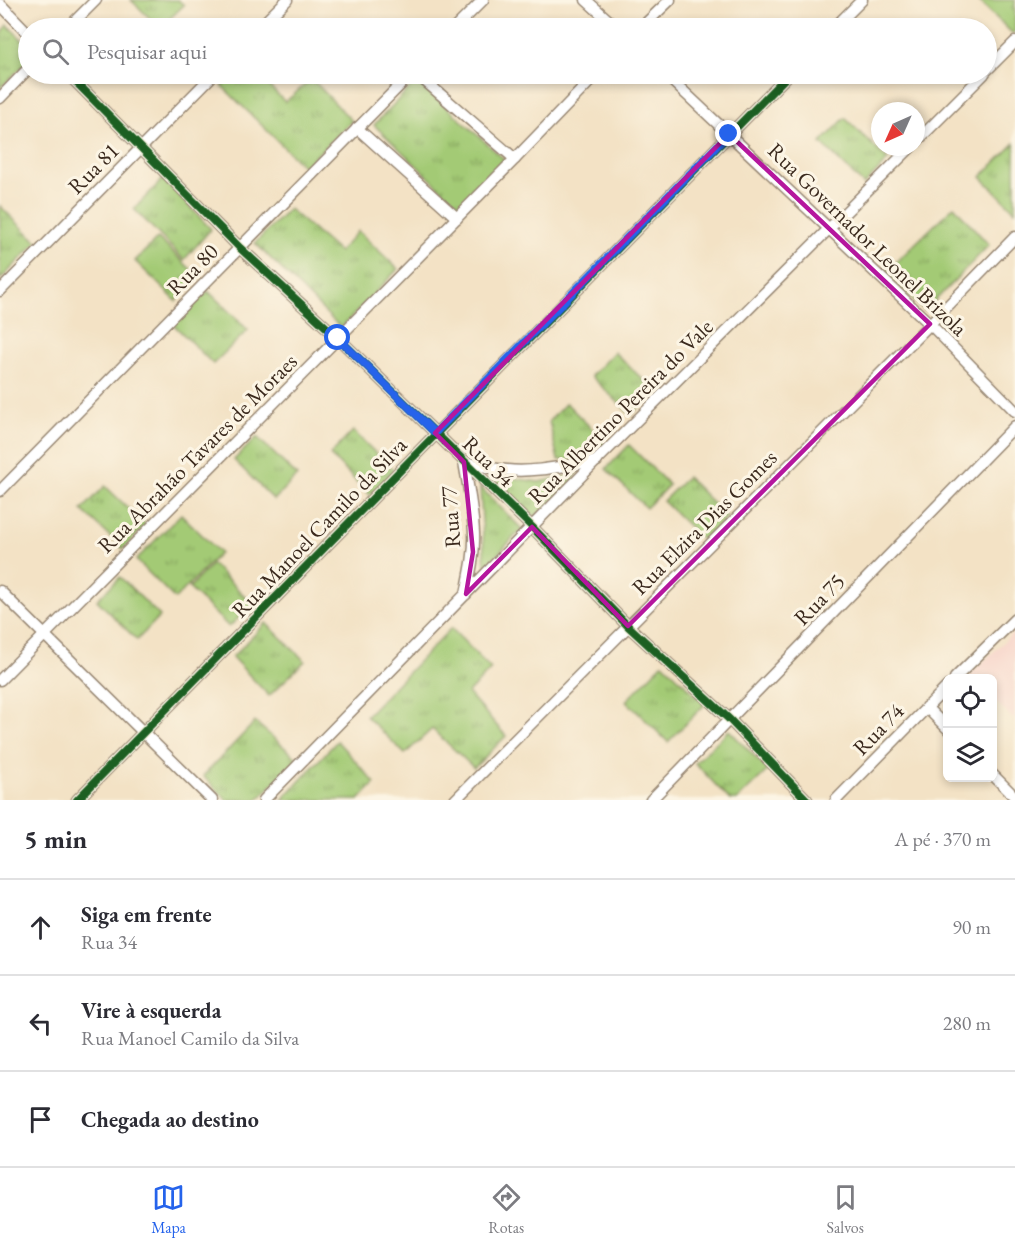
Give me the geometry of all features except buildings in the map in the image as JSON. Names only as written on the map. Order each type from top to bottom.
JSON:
[{"type":"street","points":[[5,13],[8,0]]},
{"type":"street","points":[[78,18],[96,0]]},
{"type":"street","points":[[269,18],[287,0]]},
{"type":"street","points":[[465,18],[483,0]]},
{"type":"street","points":[[586,0],[606,18]]},
{"type":"street","points":[[651,18],[670,0]]},
{"type":"street","points":[[846,18],[862,0]]},
{"type":"street","points":[[0,4],[5,13],[18,24]]},
{"type":"street","points":[[997,60],[1015,42]]},
{"type":"street","points":[[0,98],[18,79]]},
{"type":"street","name":"Rua 34","points":[[78,84],[240,248],[338,338],[532,527],[628,626],[730,720],[807,800]]},
{"type":"street","name":"Rua 81","points":[[0,291],[204,84]]},
{"type":"street","name":"Rua 80","points":[[0,491],[401,84]]},
{"type":"street","points":[[429,84],[515,159]]},
{"type":"street","name":"Rua Abrahão Tavares de Moraes","points":[[0,680],[587,84]]},
{"type":"street","name":"Rua Governador Leonel Brizola","points":[[676,84],[930,324],[1015,411]]},
{"type":"street","name":"Rua Manoel Camilo da Silva","points":[[77,800],[779,84]]},
{"type":"street","points":[[925,133],[973,84]]},
{"type":"street","points":[[357,128],[457,218]]},
{"type":"street","points":[[829,230],[902,156]]},
{"type":"street","name":"Rua Albertino Pereira do Vale","points":[[264,800],[597,460],[829,230]]},
{"type":"street","name":"Rua Elzira Dias Gomes","points":[[455,800],[1015,237]]},
{"type":"street","name":"Rua 75","points":[[651,800],[1015,426]]},
{"type":"street","name":"Rua 77","points":[[466,594],[474,532],[464,462],[507,470],[541,470],[597,460]]},
{"type":"street","points":[[0,591],[212,800]]},
{"type":"street","points":[[959,674],[1013,624]]},
{"type":"street","name":"Rua 74","points":[[836,800],[943,691]]},
{"type":"street","points":[[926,707],[947,728]]},
{"type":"street","points":[[997,778],[1015,797]]},
{"type":"highlighted area","points":[[729,134],[930,324],[628,626],[532,527],[466,594],[473,552],[464,462],[435,433]]},
{"type":"shaded area","points":[[1013,633],[1015,634],[1015,720],[997,703],[997,674],[970,674]]},
{"type":"green space","points":[[131,0],[178,0],[184,5],[170,18],[150,18]]},
{"type":"green space","points":[[978,0],[1015,0],[1015,32],[1013,34]]},
{"type":"green space","points":[[7,25],[18,35],[18,71],[0,88],[0,38]]},
{"type":"green space","points":[[224,84],[267,84],[285,102],[306,84],[317,84],[352,121],[304,167],[222,86]]},
{"type":"green space","points":[[413,84],[421,84],[505,160],[459,206],[374,125]]},
{"type":"green space","points":[[845,118],[871,143],[871,156],[884,156],[888,160],[864,185],[821,143]]},
{"type":"green space","points":[[1015,143],[1015,211],[981,177]]},
{"type":"green space","points":[[163,179],[211,229],[184,260],[134,209]]},
{"type":"green space","points":[[0,206],[37,242],[0,280]]},
{"type":"green space","points":[[954,206],[989,245],[925,311],[886,272]]},
{"type":"green space","points":[[289,209],[339,252],[358,231],[398,269],[341,328],[255,243]]},
{"type":"green space","points":[[158,238],[199,277],[176,301],[135,261]]},
{"type":"green space","points":[[208,291],[248,330],[213,364],[173,324]]},
{"type":"green space","points":[[614,352],[655,391],[631,415],[591,376]]},
{"type":"green space","points":[[566,403],[606,443],[586,459],[558,460],[549,421]]},
{"type":"green space","points":[[353,431],[394,471],[370,495],[330,455]]},
{"type":"green space","points":[[257,437],[297,476],[274,500],[234,460]]},
{"type":"green space","points":[[629,445],[669,485],[646,508],[606,469]]},
{"type":"green space","points":[[488,474],[539,482],[578,474],[535,517]]},
{"type":"green space","points":[[687,477],[727,517],[704,541],[663,501]]},
{"type":"green space","points":[[105,486],[146,525],[123,549],[82,510]]},
{"type":"green space","points":[[480,487],[522,529],[485,567]]},
{"type":"green space","points":[[181,514],[220,553],[175,599],[136,560]]},
{"type":"green space","points":[[212,564],[253,604],[229,627],[189,588]]},
{"type":"green space","points":[[120,577],[160,616],[137,640],[97,600]]},
{"type":"green space","points":[[266,623],[305,661],[269,696],[232,657]]},
{"type":"green space","points":[[451,628],[491,669],[468,693],[506,736],[474,768],[432,729],[405,754],[366,716]]},
{"type":"green space","points":[[663,663],[705,704],[668,742],[626,701]]},
{"type":"green space","points":[[255,722],[298,759],[257,800],[227,800],[203,776]]},
{"type":"green space","points":[[729,730],[768,770],[737,800],[730,800],[695,763]]},
{"type":"green space","points":[[337,741],[375,783],[359,800],[282,800]]},
{"type":"cycle path","points":[[78,84],[240,248],[338,338],[532,527],[628,626],[730,720],[807,800]]},
{"type":"cycle path","points":[[77,800],[779,84]]},
{"type":"route","points":[[338,338],[435,433],[729,134]]}]
